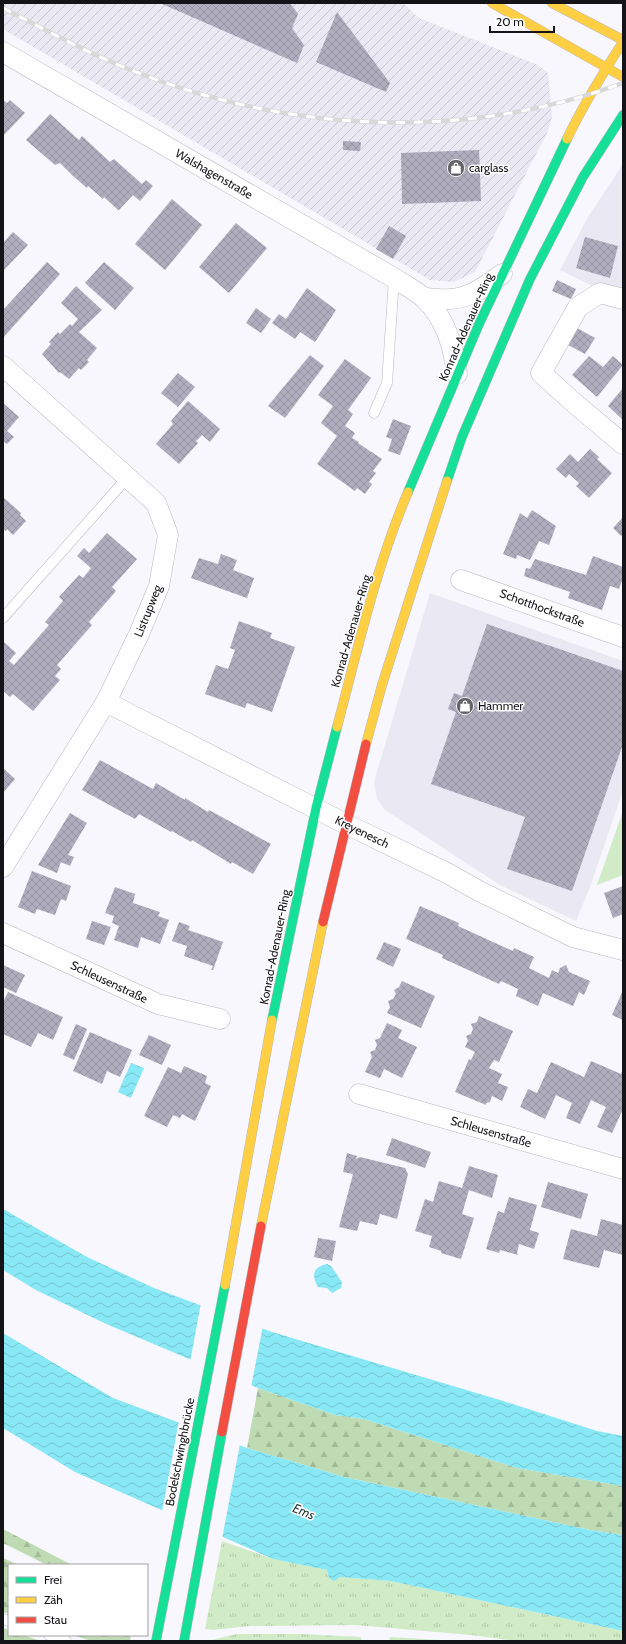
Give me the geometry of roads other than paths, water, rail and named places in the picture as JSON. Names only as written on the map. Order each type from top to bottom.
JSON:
[{"type":"main road","points":[[492,3],[623,77]]},
{"type":"main road","points":[[552,3],[623,41]]},
{"type":"main road","name":"Konrad-Adenauer-Ring","points":[[228,1268],[264,1061],[316,808],[364,627],[393,527],[457,374],[502,274],[574,123],[623,41]]},
{"type":"main road","points":[[184,1641],[251,1276],[327,901],[358,772],[382,685],[426,544],[462,437],[530,279],[583,177],[623,115]]},
{"type":"main road","name":"Bodelschwinghbrücke","points":[[156,1641],[228,1268]]},
{"type":"street","name":"Walshagenstraße","points":[[3,52],[394,278],[425,298],[441,319],[449,337],[454,352],[457,374]]},
{"type":"street","name":"Walshagenstraße","points":[[425,298],[451,300],[468,295],[484,288],[502,274]]},
{"type":"street","points":[[623,299],[600,293],[578,307],[541,373],[623,444]]},
{"type":"street","name":"Listrupweg","points":[[3,366],[156,503],[168,535],[159,586],[139,634],[106,702],[3,867]]},
{"type":"street","name":"Schotthockstraße","points":[[462,580],[623,637]]},
{"type":"street","name":"Kreyenesch","points":[[106,702],[573,937],[623,950]]},
{"type":"street","name":"Schleusenstraße","points":[[3,933],[158,1004],[220,1019]]},
{"type":"street","name":"Schleusenstraße","points":[[359,1094],[623,1169]]},
{"type":"lane","points":[[374,413],[387,383],[394,278]]},
{"type":"lane","points":[[3,618],[127,478]]},
{"type":"lane","points":[[52,1636],[66,1641]]},
{"type":"water","points":[[131,1063],[144,1068],[131,1098],[118,1092]]},
{"type":"water","points":[[3,1209],[87,1257],[154,1288],[272,1332],[500,1400],[597,1431],[623,1436],[623,1486],[517,1468],[364,1419],[335,1415],[258,1388],[104,1323],[36,1290],[3,1270]]},
{"type":"water","points":[[327,1264],[331,1266],[342,1282],[341,1288],[332,1293],[327,1288],[318,1287],[314,1279],[316,1269]]},
{"type":"water","name":"Ems","points":[[3,1333],[113,1398],[247,1448],[344,1477],[590,1530],[623,1535],[623,1631],[391,1581],[340,1577],[334,1581],[329,1578],[327,1570],[273,1559],[75,1472],[3,1428]]},
{"type":"railway","points":[[3,8],[100,57],[175,86],[238,104],[302,116],[367,122],[431,122],[496,115],[560,102],[623,83]]},
{"type":"place","name":"carglass","points":[[456,168]]},
{"type":"place","name":"Hammer","points":[[465,706]]}]
